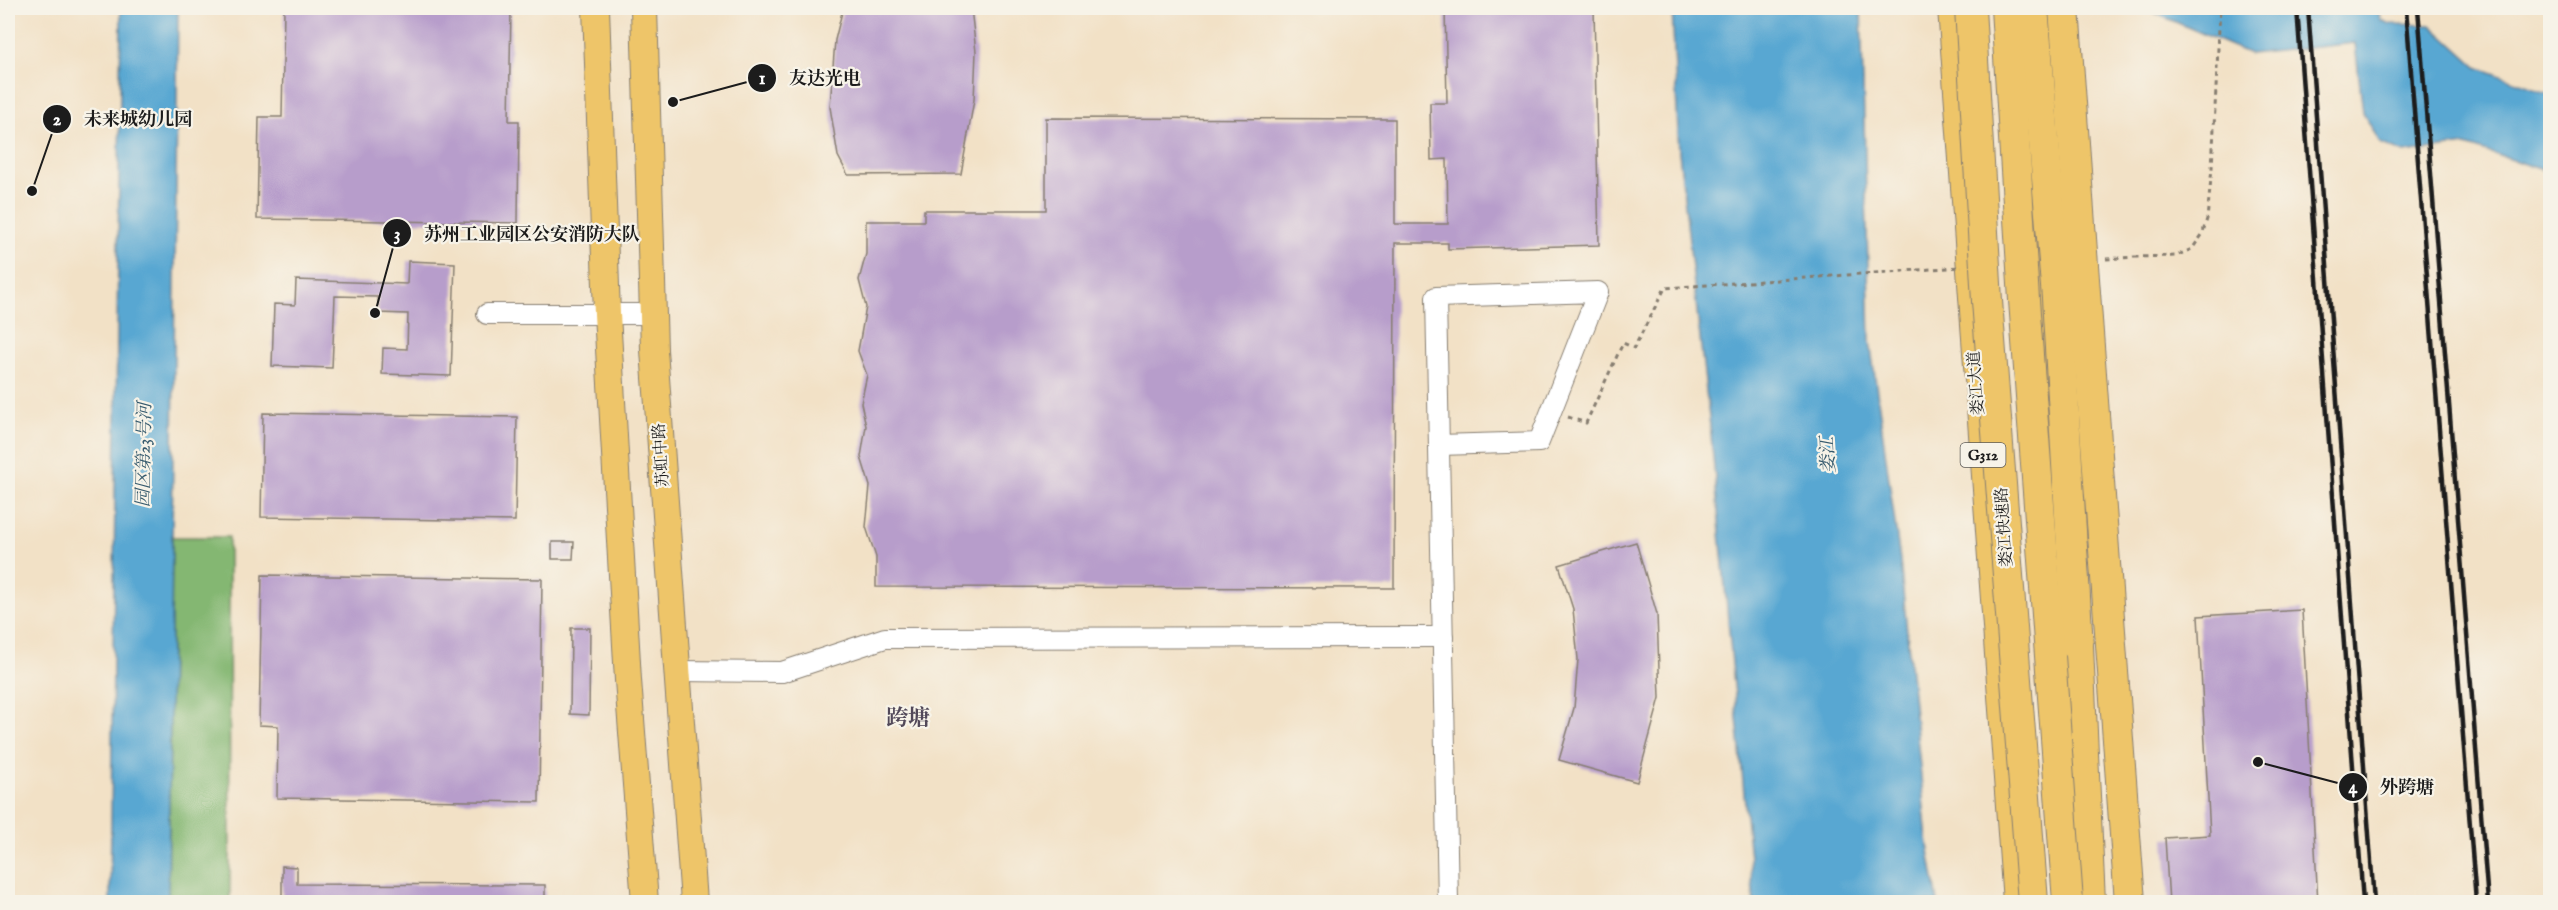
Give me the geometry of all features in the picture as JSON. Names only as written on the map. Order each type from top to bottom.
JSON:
[{"type":"highway","name":"娄江快速路","points":[[1970,8],[1987,301],[2033,903]]},
{"type":"highway","points":[[2007,8],[2025,312],[2068,903]]},
{"type":"highway","points":[[2033,8],[2057,298],[2078,647],[2090,903]]},
{"type":"highway","points":[[2064,8],[2130,903]]},
{"type":"highway","points":[[2027,903],[2028,836]]},
{"type":"main road","points":[[596,8],[607,314],[628,680],[645,903]]},
{"type":"main road","name":"苏虹中路","points":[[644,8],[652,314],[694,903]]},
{"type":"main road","name":"娄江大道","points":[[1951,8],[2016,903]]},
{"type":"main road","points":[[2022,8],[2039,299],[2085,903]]},
{"type":"lane","points":[[1439,445],[1539,442],[1598,292],[1436,297],[1448,903]]},
{"type":"lane","points":[[487,314],[652,314]]},
{"type":"lane","points":[[678,671],[782,672],[885,638],[1443,637]]},
{"type":"path","points":[[2134,257],[2176,256],[2192,249],[2202,235],[2207,219],[2211,178],[2220,8]]},
{"type":"path","points":[[1551,411],[1586,423],[1623,343],[1634,348],[1665,288],[1917,270]]},
{"type":"green space","points":[[172,537],[229,537],[230,902],[168,902]]},
{"type":"water","name":"园区第23号河","points":[[121,8],[178,8],[168,902],[110,902]]},
{"type":"water","name":"娄江","points":[[1672,8],[1861,8],[1870,341],[1900,560],[1927,839],[1938,902],[1754,902],[1711,435],[1679,152]]},
{"type":"water","points":[[2143,8],[2377,8],[2381,20],[2390,24],[2431,25],[2477,67],[2550,94],[2550,172],[2466,145],[2404,153],[2380,143],[2363,112],[2355,43],[2250,54]]},
{"type":"building","points":[[284,8],[511,8],[509,121],[519,121],[518,223],[257,219],[259,117],[282,117]]},
{"type":"building","points":[[843,8],[971,8],[976,52],[974,100],[961,174],[848,175],[838,156],[830,107],[835,40]]},
{"type":"building","points":[[1445,8],[1594,8],[1599,245],[1448,249],[1448,243],[1395,243],[1394,588],[876,587],[876,557],[866,527],[870,486],[861,457],[866,426],[861,403],[867,375],[858,351],[866,307],[859,280],[866,254],[866,221],[924,221],[924,210],[1046,210],[1046,118],[1395,119],[1395,224],[1448,224],[1447,159],[1431,160],[1430,103],[1447,103]]},
{"type":"building","points":[[408,261],[455,263],[451,376],[382,374],[383,348],[407,349],[408,314],[378,313],[378,297],[335,296],[332,368],[272,366],[274,304],[295,305],[296,280],[407,284]]},
{"type":"building","points":[[263,413],[517,417],[515,521],[261,517]]},
{"type":"building","points":[[552,542],[574,542],[573,559],[552,559]]},
{"type":"building","points":[[1636,542],[1657,614],[1660,698],[1637,782],[1559,760],[1574,708],[1578,659],[1573,609],[1559,565]]},
{"type":"building","points":[[262,575],[542,579],[539,802],[277,798],[278,726],[259,725]]},
{"type":"building","points":[[2302,610],[2318,903],[2169,903],[2165,838],[2210,835],[2198,616]]},
{"type":"building","points":[[571,628],[590,628],[589,715],[570,714]]},
{"type":"building","points":[[282,866],[297,867],[297,884],[545,885],[545,903],[282,902]]},
{"type":"railway","points":[[2297,8],[2363,902]]},
{"type":"railway","points":[[2308,8],[2374,902]]},
{"type":"railway","points":[[2406,8],[2476,902]]},
{"type":"railway","points":[[2418,8],[2488,902]]},
{"type":"place","name":"友达光电","points":[[673,102]]},
{"type":"place","name":"未来城幼儿园","points":[[32,191]]},
{"type":"place","name":"苏州工业园区公安消防大队","points":[[375,313]]},
{"type":"place","name":"外跨塘","points":[[2258,762]]},
{"type":"district","name":"跨塘","points":[[908,719]]}]
